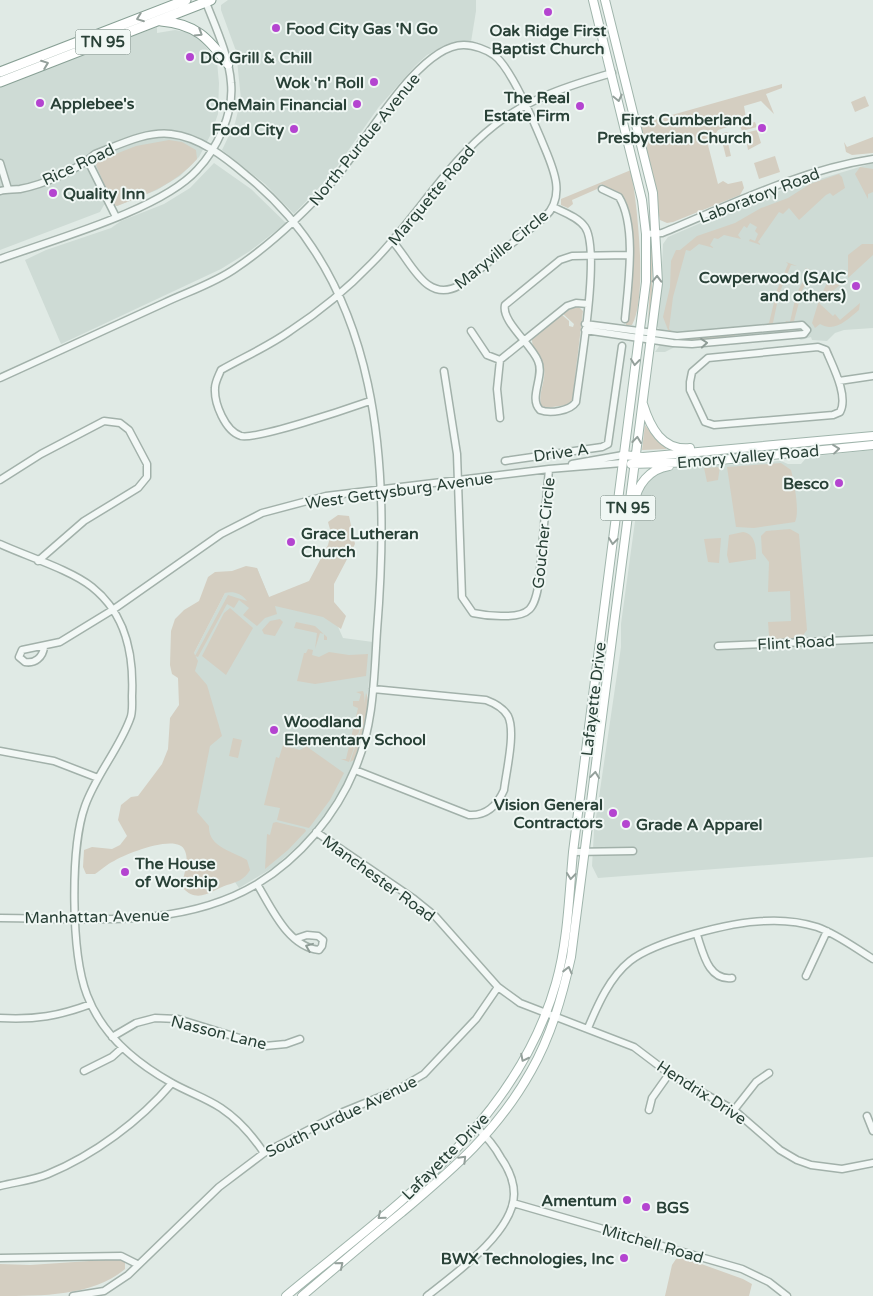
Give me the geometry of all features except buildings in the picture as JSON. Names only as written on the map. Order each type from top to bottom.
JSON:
[{"type":"highway","name":"TN 95","points":[[0,72],[186,0]]},
{"type":"highway","name":"TN 95","points":[[0,82],[207,1]]},
{"type":"highway","points":[[158,21],[176,22],[201,33],[228,64]]},
{"type":"main road","name":"Lafayette Drive","points":[[286,1296],[430,1175],[477,1128],[518,1071],[545,1014],[556,983],[564,943],[573,852],[646,282],[646,234],[642,200],[593,0]]},
{"type":"main road","name":"Lafayette Drive","points":[[302,1296],[452,1171],[507,1108],[531,1071],[555,1017],[571,957],[658,283],[652,193],[605,0]]},
{"type":"main road","points":[[612,73],[622,70]]},
{"type":"main road","points":[[642,401],[651,428],[667,443],[681,448],[725,445],[741,448]]},
{"type":"main road","name":"Emory Valley Road","points":[[634,461],[741,448],[873,436]]},
{"type":"main road","name":"Emory Valley Road","points":[[623,459],[634,461],[700,462],[873,445]]},
{"type":"main road","points":[[615,614],[621,601],[638,488],[648,476],[662,467],[700,462]]},
{"type":"main road","points":[[305,1280],[312,1288]]},
{"type":"street","points":[[0,259],[116,217],[173,189],[197,171],[212,150],[225,123],[232,85],[228,64],[207,1]]},
{"type":"street","name":"North Purdue Avenue","points":[[0,378],[234,270],[296,222],[336,178],[403,87],[427,63],[443,51],[464,44],[480,48],[495,56],[504,67],[525,105]]},
{"type":"street","name":"Marquette Road","points":[[370,401],[252,436],[241,436],[229,428],[217,404],[215,388],[221,370],[290,332],[339,292],[393,242],[464,154],[496,125],[525,105],[578,83],[612,73]]},
{"type":"street","name":"Maryville Circle","points":[[393,242],[425,284],[437,290],[450,290],[460,285],[545,217],[553,207],[557,196],[556,178],[525,105]]},
{"type":"street","name":"Rice Road","points":[[0,192],[8,189],[19,189],[60,175],[88,161],[95,154],[151,134],[171,134],[191,139],[212,150]]},
{"type":"street","name":"Manhattan Avenue","points":[[0,918],[123,918],[180,914],[216,903],[257,884],[294,856],[316,832],[335,807],[355,770],[365,742],[373,689],[382,581],[382,489],[370,401],[355,335],[339,292],[310,241],[296,222],[256,183],[212,150]]},
{"type":"street","name":"Laboratory Road","points":[[646,234],[656,234],[808,174],[846,163],[873,159]]},
{"type":"street","points":[[88,161],[116,217]]},
{"type":"street","points":[[0,163],[8,189]]},
{"type":"street","points":[[602,189],[618,197],[624,207],[628,232],[625,319]]},
{"type":"street","points":[[553,207],[577,220],[586,228],[590,255],[588,304],[576,402],[570,408],[546,412],[537,406],[536,396],[541,374],[540,366],[534,352],[505,313],[508,301],[560,260],[572,256],[590,255],[628,255]]},
{"type":"street","points":[[500,418],[496,389],[500,360],[567,306],[576,303],[588,304]]},
{"type":"street","points":[[585,327],[692,344],[804,334],[807,330],[802,325],[698,335],[650,337]]},
{"type":"street","points":[[470,331],[488,355],[500,360]]},
{"type":"street","name":"Drive A","points":[[504,461],[602,447],[608,444],[622,346]]},
{"type":"street","points":[[818,347],[826,350],[839,381],[843,404],[840,412],[714,425],[705,422],[690,386],[692,372],[708,358],[818,347]]},
{"type":"street","points":[[444,371],[459,480]]},
{"type":"street","points":[[839,381],[873,376]]},
{"type":"street","points":[[0,480],[41,454],[104,421],[114,421],[125,426],[147,464],[147,477],[138,488],[84,521],[38,561]]},
{"type":"street","name":"West Gettysburg Avenue","points":[[44,647],[60,642],[114,609],[221,534],[262,513],[326,496],[623,459]]},
{"type":"street","name":"Goucher Circle","points":[[459,480],[462,597],[464,603],[473,613],[481,615],[521,616],[532,607],[536,599],[545,527],[549,469]]},
{"type":"street","points":[[0,544],[90,585],[114,609],[128,644],[133,676],[131,718],[85,806],[77,837],[75,857],[76,918],[81,976],[91,1004],[112,1037],[140,1064],[220,1108],[245,1127],[264,1153]]},
{"type":"street","name":"Flint Road","points":[[718,646],[873,639]]},
{"type":"street","points":[[355,770],[469,815],[477,815],[489,810],[501,798],[504,790],[511,736],[510,721],[500,706],[486,700],[373,689]]},
{"type":"street","points":[[0,751],[54,761],[98,778]]},
{"type":"street","name":"Manchester Road","points":[[316,832],[414,899],[435,916],[498,987],[520,1002],[555,1017]]},
{"type":"street","points":[[573,852],[633,851]]},
{"type":"street","points":[[257,884],[276,915],[296,939]]},
{"type":"street","points":[[588,1028],[608,988],[629,962],[653,947],[697,935],[766,920],[801,924],[827,931],[873,959]]},
{"type":"street","points":[[806,976],[827,931]]},
{"type":"street","points":[[697,935],[712,970],[724,978],[732,978]]},
{"type":"street","name":"South Purdue Avenue","points":[[73,1296],[104,1294],[128,1275],[137,1264],[219,1187],[264,1153],[343,1112],[397,1090],[424,1074],[476,1019],[498,987]]},
{"type":"street","points":[[0,1018],[42,1018],[62,1015],[91,1004]]},
{"type":"street","name":"Hendrix Drive","points":[[555,1017],[634,1047],[669,1074],[734,1110],[780,1150],[811,1165],[842,1169],[873,1163]]},
{"type":"street","name":"Nasson Lane","points":[[112,1037],[136,1023],[155,1018],[178,1019],[264,1046],[286,1044],[300,1039]]},
{"type":"street","points":[[84,1071],[112,1057],[122,1048]]},
{"type":"street","points":[[734,1110],[756,1082],[769,1073]]},
{"type":"street","points":[[649,1110],[652,1098],[669,1074]]},
{"type":"street","points":[[0,1186],[48,1174],[90,1152],[156,1102],[172,1083]]},
{"type":"street","points":[[867,1116],[873,1131]]},
{"type":"street","points":[[427,1296],[488,1243],[507,1220],[513,1203],[513,1187],[509,1171],[485,1135],[477,1128]]},
{"type":"street","name":"Mitchell Road","points":[[513,1203],[742,1269],[769,1282],[787,1296]]},
{"type":"street","points":[[0,1258],[121,1256],[137,1264]]},
{"type":"shaded area","points":[[228,0],[476,0],[476,11],[471,42],[459,42],[444,46],[427,55],[415,66],[378,108],[331,175],[294,214],[265,184],[222,150],[235,123],[241,99],[236,51],[221,10],[221,5]]},
{"type":"shaded area","points":[[157,27],[157,33],[175,30],[190,33],[201,40],[217,62],[219,83],[218,114],[211,134],[199,157],[180,176],[157,190],[117,206],[111,203],[104,205],[100,212],[0,250],[0,87]]},
{"type":"shaded area","points":[[782,84],[782,88],[766,94],[774,114],[761,101],[744,106],[747,124],[755,122],[757,127],[742,131],[740,126],[734,125],[718,130],[708,145],[718,184],[723,181],[728,184],[742,181],[744,188],[740,195],[673,222],[667,223],[660,220],[640,124]]},
{"type":"shaded area","points":[[865,96],[869,106],[855,112],[851,102]]},
{"type":"shaded area","points":[[757,130],[761,143],[748,150],[745,133]]},
{"type":"shaded area","points":[[726,132],[731,134],[726,134],[731,156],[726,157],[722,141],[717,139],[719,135]]},
{"type":"shaded area","points":[[873,137],[873,153],[852,155],[846,152],[844,142],[847,147]]},
{"type":"shaded area","points":[[169,140],[182,142],[196,150],[197,159],[189,168],[170,182],[117,206],[113,205],[96,165],[98,161],[136,146]]},
{"type":"shaded area","points":[[775,156],[780,172],[759,179],[754,163]]},
{"type":"shaded area","points":[[214,163],[251,189],[286,223],[250,251],[221,269],[61,344],[25,260],[46,250],[111,228],[121,221],[164,204],[190,188]]},
{"type":"shaded area","points":[[873,163],[873,328],[844,330],[835,333],[827,341],[812,340],[811,337],[801,340],[795,337],[677,346],[665,352],[655,352],[660,345],[661,332],[656,325],[661,288],[663,244],[668,237],[766,195]]},
{"type":"shaded area","points":[[860,167],[873,169],[873,192],[868,194],[868,199],[855,174]]},
{"type":"shaded area","points":[[631,170],[638,226],[640,272],[637,311],[632,325],[626,325],[631,244],[618,194],[601,184],[597,189],[572,200],[573,204],[568,208],[561,205],[561,199]]},
{"type":"shaded area","points":[[839,174],[842,177],[845,188],[833,196],[830,193],[826,195],[799,220],[789,208],[783,214],[779,212],[758,242],[761,245],[749,241],[750,239],[755,241],[758,234],[755,231],[757,227],[750,223],[747,228],[744,226],[738,235],[741,239],[724,235],[718,239],[714,238],[710,245],[714,248],[699,244],[690,251],[686,250],[673,297],[669,329],[673,332],[668,330],[663,317],[670,287],[671,261],[676,250],[680,250],[697,236],[735,223],[761,208],[788,198],[810,184]]},
{"type":"shaded area","points":[[862,244],[873,244],[873,255],[848,278],[848,255]]},
{"type":"shaded area","points":[[653,245],[652,295],[648,323],[650,286],[648,246]]},
{"type":"shaded area","points":[[786,262],[797,266],[791,265],[779,294],[773,323],[778,324],[764,325],[769,323],[777,290],[788,264]]},
{"type":"shaded area","points":[[805,268],[817,272],[812,272],[802,291],[794,321],[798,323],[785,324],[786,321],[790,322],[796,295],[808,271]]},
{"type":"shaded area","points":[[827,283],[841,284],[819,303],[833,316],[835,314],[840,320],[860,303],[859,310],[841,324],[831,327],[820,324],[815,328],[812,323],[820,297]]},
{"type":"shaded area","points":[[578,306],[583,311],[572,402],[567,405],[545,408],[541,406],[540,401],[544,369],[542,361],[533,346],[532,339],[561,314],[569,321],[569,326],[573,327],[574,324],[562,313]]},
{"type":"shaded area","points":[[735,334],[735,337],[675,341],[675,338]]},
{"type":"shaded area","points":[[645,425],[654,437],[667,449],[642,450]]},
{"type":"shaded area","points":[[873,450],[873,857],[598,878],[592,866],[594,831],[621,647],[621,624],[639,492],[653,475],[666,469],[781,461],[788,464],[801,464],[807,457]]},
{"type":"shaded area","points":[[781,463],[791,470],[797,504],[795,522],[754,528],[736,527],[727,467]]},
{"type":"shaded area","points":[[720,467],[718,480],[707,482],[704,468]]},
{"type":"shaded area","points":[[338,515],[349,516],[355,544],[334,584],[334,602],[346,616],[341,629],[323,617],[275,606],[277,614],[265,618],[257,626],[243,615],[249,608],[239,600],[234,608],[227,604],[198,657],[196,656],[198,661],[195,671],[207,685],[222,736],[210,746],[197,812],[209,826],[212,839],[222,848],[247,860],[250,870],[237,882],[200,896],[194,895],[183,888],[187,860],[185,851],[181,846],[163,844],[129,854],[111,862],[95,874],[86,874],[83,867],[84,850],[92,847],[112,849],[120,845],[127,836],[118,820],[121,805],[131,797],[138,796],[162,764],[168,749],[170,718],[179,705],[178,678],[172,674],[170,665],[171,631],[175,619],[184,610],[199,601],[208,577],[215,572],[232,571],[246,566],[257,568],[269,597],[309,581],[328,545],[331,533],[328,522]],"holes":[[[225,593],[240,594],[247,601],[228,595],[195,656],[194,653]]]},
{"type":"shaded area","points":[[790,529],[799,534],[807,630],[801,638],[773,640],[769,636],[768,622],[791,621],[790,591],[768,592],[769,562],[762,553],[761,536],[766,531]]},
{"type":"shaded area","points":[[743,532],[753,539],[756,559],[729,563],[727,555],[729,535]]},
{"type":"shaded area","points":[[721,538],[719,563],[708,562],[704,539]]},
{"type":"shaded area","name":"Woodland Elementary School","points":[[257,568],[269,597],[335,620],[343,638],[373,642],[365,719],[359,746],[347,779],[326,813],[302,842],[274,867],[239,888],[191,816],[194,653],[225,593]]},
{"type":"shaded area","points":[[230,608],[253,628],[226,675],[202,656],[224,613]]},
{"type":"shaded area","points":[[280,619],[283,622],[275,636],[264,634],[262,630],[270,621]]},
{"type":"shaded area","points":[[296,622],[315,626],[324,634],[320,633],[315,649],[317,633],[294,628]]},
{"type":"shaded area","points":[[308,649],[313,650],[312,655],[319,657],[329,652],[349,655],[368,654],[366,676],[315,684],[297,681],[304,653]]},
{"type":"shaded area","points":[[363,691],[363,715],[349,762],[341,759],[346,759],[358,708],[353,706],[353,701],[359,701],[361,694],[356,692]]},
{"type":"shaded area","points":[[366,693],[368,699],[367,716],[354,760],[350,762],[360,732]]},
{"type":"shaded area","points":[[233,738],[242,740],[238,758],[229,756]]},
{"type":"shaded area","points":[[283,745],[300,750],[306,746],[344,773],[330,800],[309,828],[277,820],[280,808],[264,805],[276,757],[279,758]]},
{"type":"shaded area","points":[[276,822],[305,829],[306,831],[288,850],[265,869],[267,834],[270,835],[273,823]]},
{"type":"shaded area","points":[[682,1257],[752,1284],[749,1296],[665,1296],[672,1265],[676,1259]]},
{"type":"shaded area","points":[[119,1259],[125,1262],[125,1269],[98,1285],[49,1295],[0,1296],[0,1264],[30,1265]]},
{"type":"place","name":"Oak Ridge First Baptist Church","points":[[548,12]]},
{"type":"place","name":"Food City Gas 'N Go","points":[[276,28]]},
{"type":"place","name":"DQ Grill & Chill","points":[[190,57]]},
{"type":"place","name":"Wok 'n' Roll","points":[[374,82]]},
{"type":"place","name":"Applebee's","points":[[40,103]]},
{"type":"place","name":"OneMain Financial","points":[[357,104]]},
{"type":"place","name":"The Real Estate Firm","points":[[580,106]]},
{"type":"place","name":"First Cumberland Presbyterian Church","points":[[762,128]]},
{"type":"place","name":"Food City","points":[[294,129]]},
{"type":"place","name":"Quality Inn","points":[[53,193]]},
{"type":"place","name":"Cowperwood (SAIC and others)","points":[[856,286]]},
{"type":"place","name":"Besco","points":[[839,483]]},
{"type":"place","name":"Grace Lutheran Church","points":[[291,542]]},
{"type":"place","name":"Woodland Elementary School","points":[[274,730]]},
{"type":"place","name":"Vision General Contractors","points":[[613,813]]},
{"type":"place","name":"Grade A Apparel","points":[[626,824]]},
{"type":"place","name":"The House of Worship","points":[[125,872]]},
{"type":"place","name":"Amentum","points":[[627,1200]]},
{"type":"place","name":"BGS","points":[[646,1207]]},
{"type":"place","name":"BWX Technologies, Inc","points":[[624,1258]]}]
